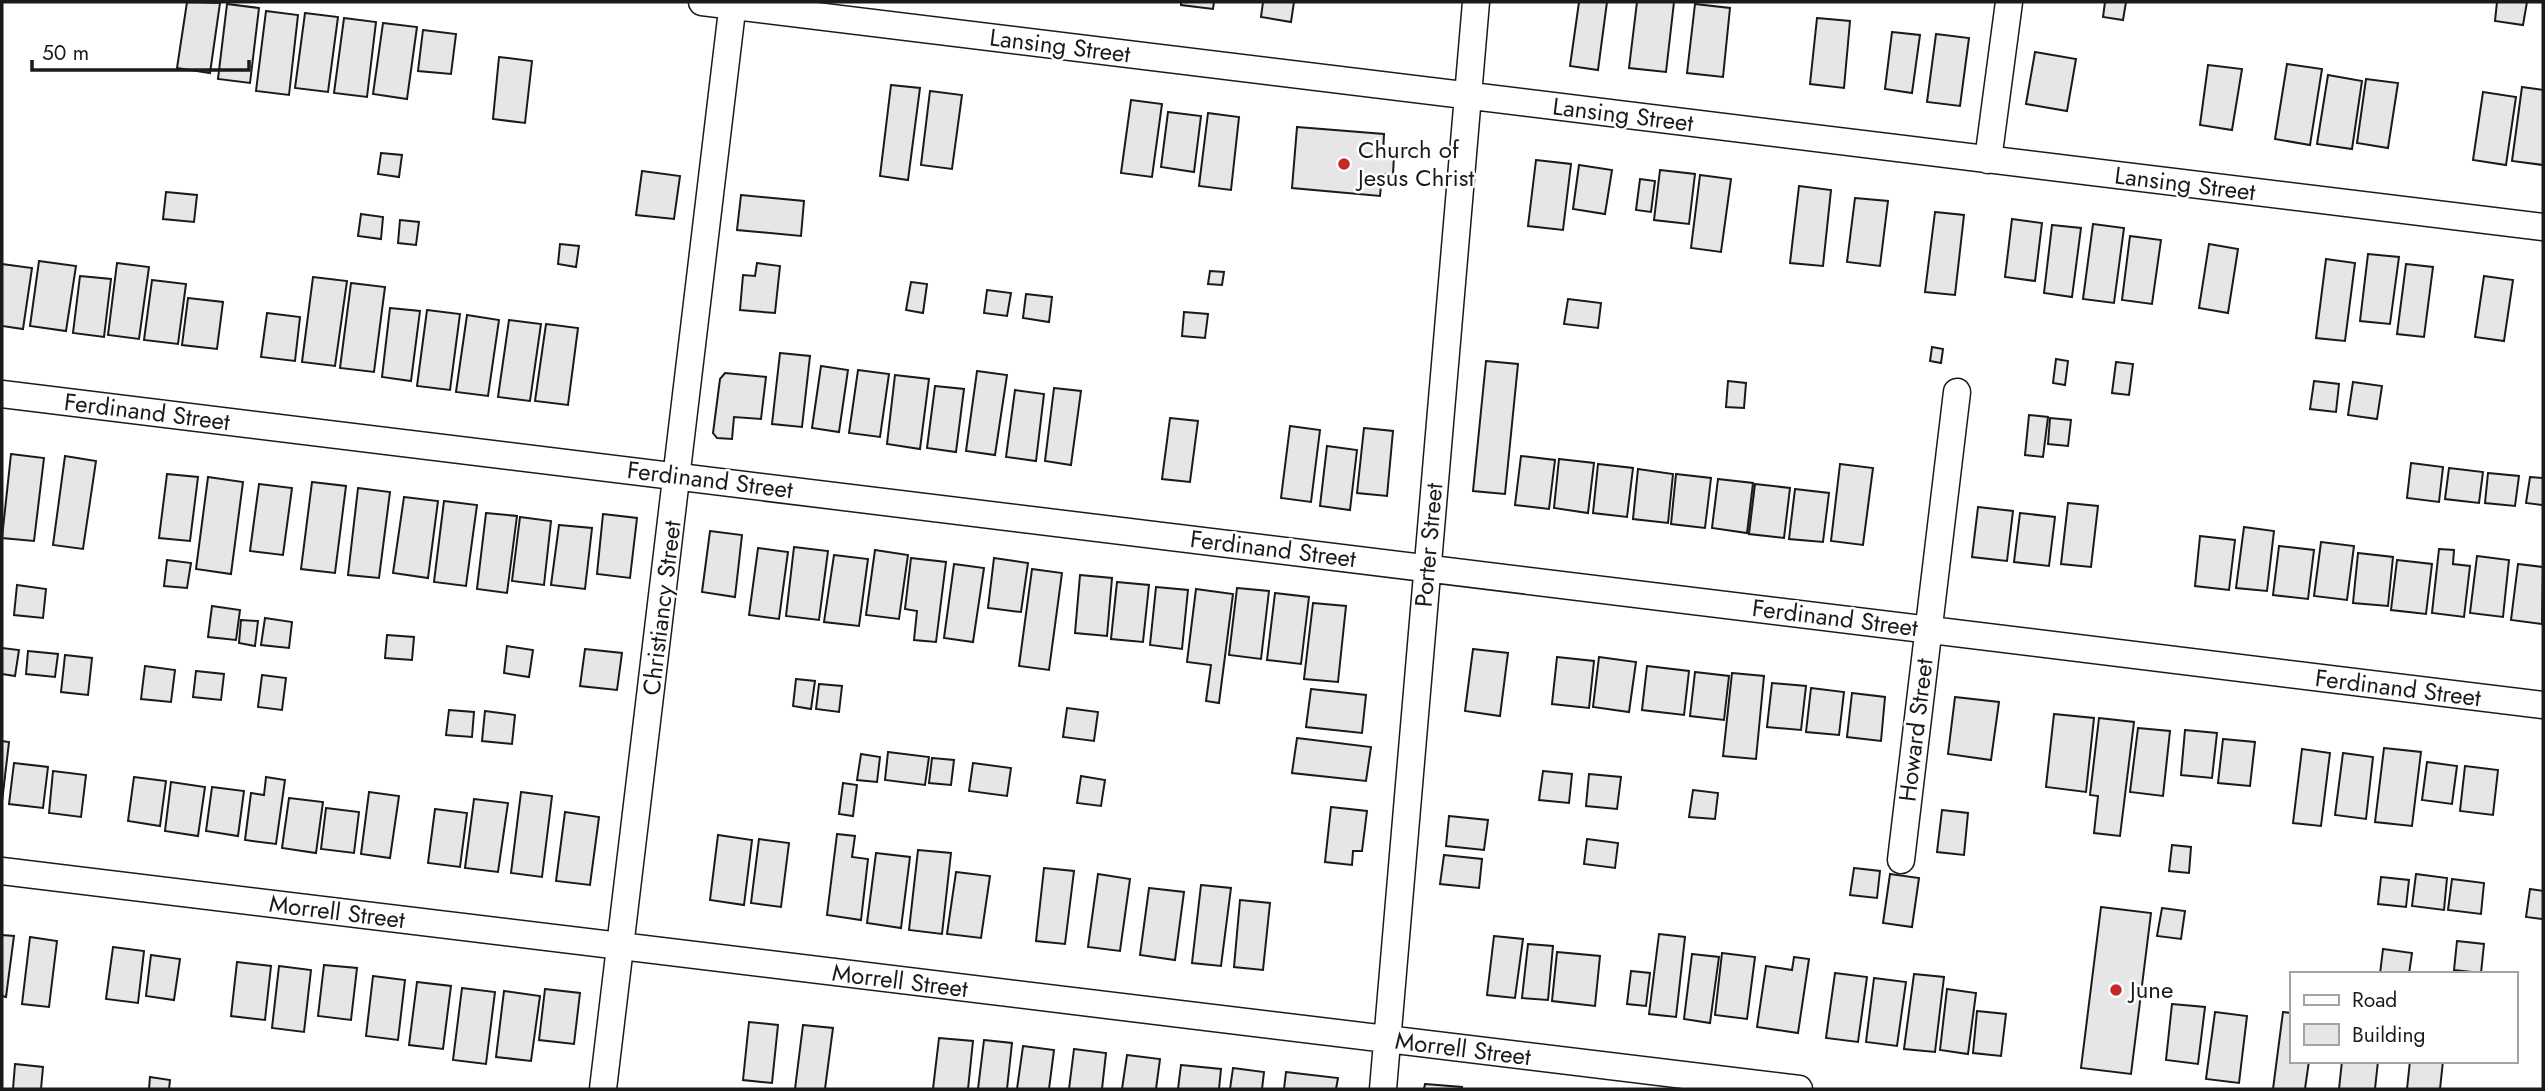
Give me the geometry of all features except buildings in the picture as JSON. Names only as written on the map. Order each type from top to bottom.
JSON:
[{"type":"street","name":"Lansing Street","points":[[702,2],[2543,228]]},
{"type":"street","name":"Porter Street","points":[[1383,1089],[1476,2]]},
{"type":"street","points":[[1988,160],[2009,2]]},
{"type":"street","name":"Christiancy Street","points":[[603,1089],[733,4]]},
{"type":"street","name":"Howard Street","points":[[1900,860],[1957,392]]},
{"type":"street","name":"Ferdinand Street","points":[[2,394],[2543,705]]},
{"type":"street","name":"Morrell Street","points":[[2,872],[1799,1089]]},
{"type":"place","name":"Church of Jesus Christ","points":[[1344,164]]},
{"type":"place","name":"June","points":[[2116,990]]}]
